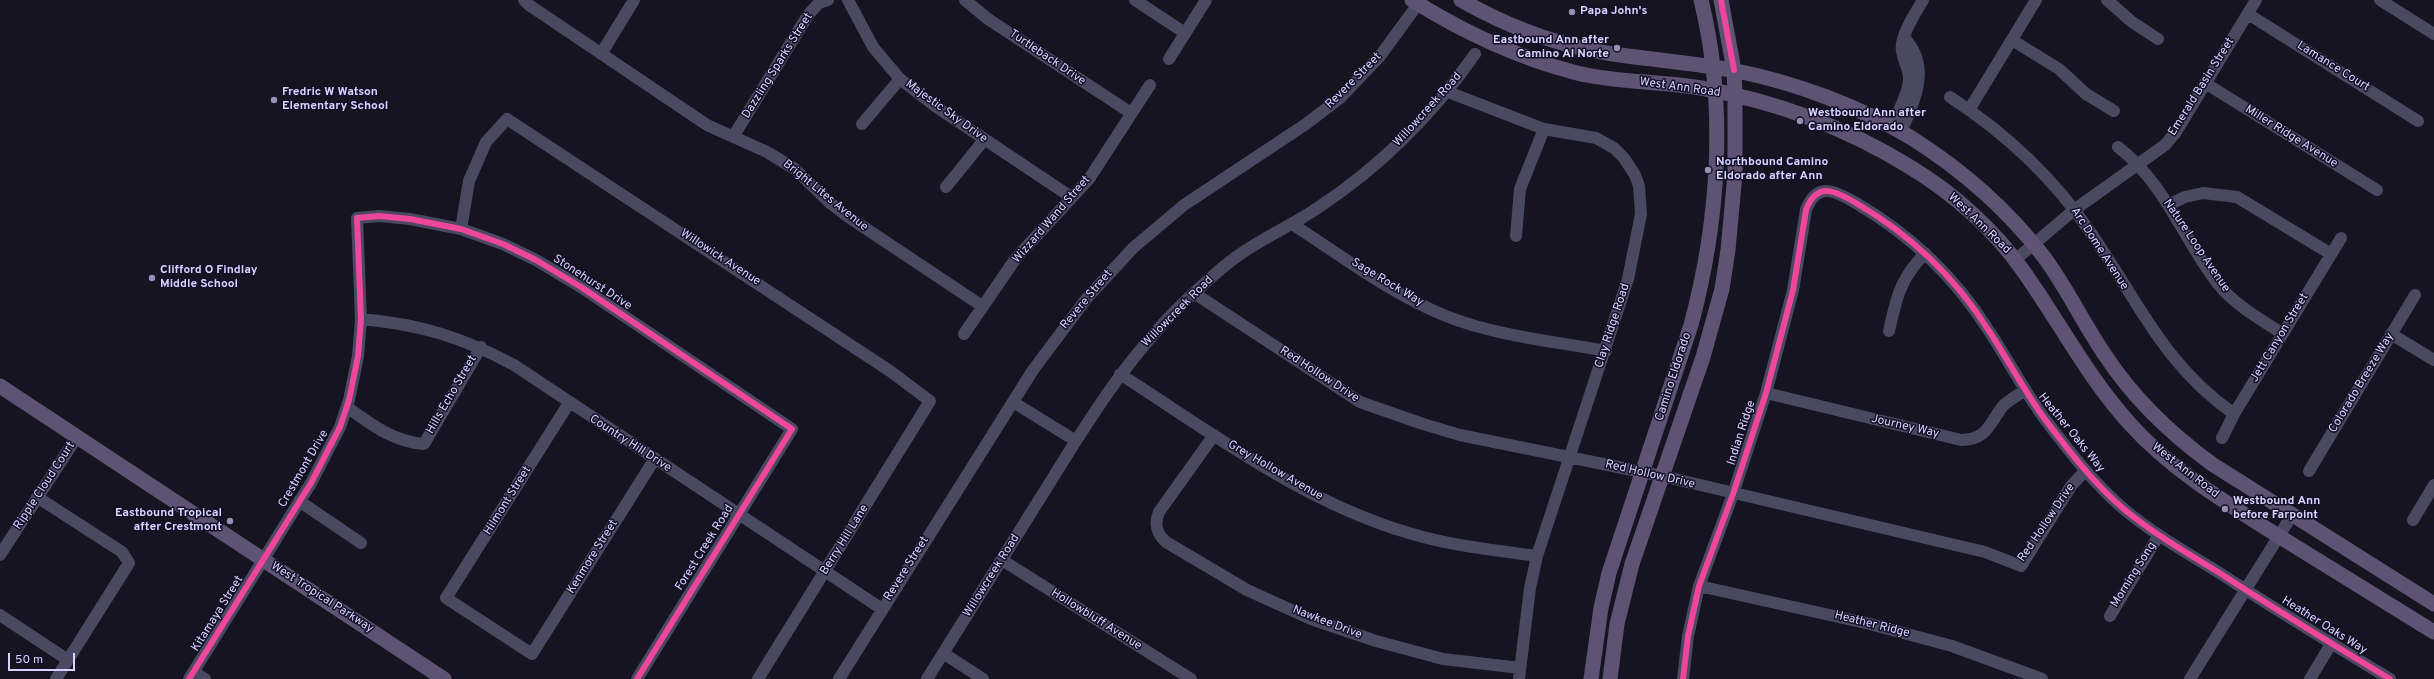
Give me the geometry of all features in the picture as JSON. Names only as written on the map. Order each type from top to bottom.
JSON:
[{"type":"main road","name":"West Ann Road","points":[[1461,0],[1498,20],[1562,43],[1612,54],[1734,70],[1813,94],[1896,130],[1945,161],[1999,206],[2034,244],[2068,292],[2106,357],[2139,399],[2196,453],[2434,604]]},
{"type":"main road","name":"Camino Eldorado","points":[[1591,679],[1601,608],[1609,573],[1644,472],[1691,325],[1705,267],[1714,201],[1716,133],[1712,67],[1701,0]]},
{"type":"main road","name":"Camino Eldorado","points":[[1610,679],[1617,624],[1640,537],[1703,357],[1722,289],[1728,250],[1735,174],[1735,96],[1734,70],[1721,0]]},
{"type":"main road","name":"West Ann Road","points":[[1417,1],[1477,37],[1553,66],[1607,78],[1714,91],[1735,96],[1777,108],[1840,130],[1900,160],[1961,205],[2015,260],[2039,294],[2085,368],[2132,426],[2159,453],[2190,478],[2279,536],[2434,631]]},
{"type":"main road","name":"West Tropical Parkway","points":[[0,386],[444,679]]},
{"type":"street","name":"Bright Lites Avenue","points":[[524,0],[529,6],[707,124],[767,152],[795,169],[847,216],[982,306]]},
{"type":"street","points":[[601,54],[634,0]]},
{"type":"street","name":"Dazzling Sparks Street","points":[[733,137],[808,15],[819,3],[828,0]]},
{"type":"street","name":"Majestic Sky Drive","points":[[848,0],[873,48],[900,79],[984,140],[1071,197]]},
{"type":"street","name":"Turtleback Drive","points":[[965,0],[988,19],[1131,113]]},
{"type":"street","points":[[1135,0],[1185,33]]},
{"type":"street","points":[[1169,59],[1206,0]]},
{"type":"street","points":[[1896,130],[1920,82],[1911,44],[1904,38],[1908,25],[1923,0]]},
{"type":"street","points":[[1969,110],[2036,0]]},
{"type":"street","points":[[2107,0],[2132,22],[2158,39]]},
{"type":"street","name":"Emerald Basin Street","points":[[2015,260],[2074,210],[2127,170],[2138,165],[2160,148],[2176,132],[2256,0]]},
{"type":"street","points":[[2380,0],[2434,34]]},
{"type":"street","name":"Revere Street","points":[[839,679],[882,608],[1013,402],[1067,323],[1133,248],[1155,228],[1214,183],[1306,124],[1340,98],[1380,56],[1417,1]]},
{"type":"street","name":"Lamance Court","points":[[2248,14],[2418,121]]},
{"type":"street","points":[[2012,40],[2059,69],[2086,94],[2114,112]]},
{"type":"street","name":"Willowcreek Road","points":[[927,679],[1076,441],[1120,374],[1156,330],[1194,293],[1239,255],[1292,224],[1357,180],[1401,143],[1448,92],[1475,54]]},
{"type":"street","points":[[862,124],[900,79]]},
{"type":"street","name":"Miller Ridge Avenue","points":[[2205,84],[2377,190]]},
{"type":"street","name":"Wizzard Wand Street","points":[[964,334],[1016,258],[1089,179],[1150,85]]},
{"type":"street","name":"Clay Ridge Road","points":[[1448,92],[1544,129],[1587,135],[1608,144],[1628,163],[1638,186],[1641,200],[1637,238],[1628,279],[1606,351],[1569,457],[1537,556],[1530,588],[1520,674]]},
{"type":"street","name":"Arc Dome Avenue","points":[[1950,97],[2011,142],[2049,177],[2074,210],[2167,351],[2201,389],[2234,414]]},
{"type":"street","name":"Willowick Avenue","points":[[461,229],[469,181],[486,142],[507,119],[890,371],[930,401]]},
{"type":"street","points":[[1516,236],[1520,189],[1544,129]]},
{"type":"street","points":[[946,187],[984,140]]},
{"type":"street","name":"Nature Loop Avenue","points":[[2118,147],[2138,165],[2168,205],[2218,283],[2232,299],[2283,334]]},
{"type":"street","name":"Heather Oaks Way","points":[[1817,193],[1828,191],[1838,192],[1883,219],[1925,252],[1945,272],[1987,326],[2024,391],[2085,471],[2126,510],[2159,535],[2331,644],[2390,679]]},
{"type":"street","name":"Indian Ridge","points":[[1683,679],[1688,636],[1699,586],[1733,494],[1766,394],[1793,290],[1806,210],[1810,200],[1817,193]]},
{"type":"street","points":[[2168,205],[2185,197],[2204,193],[2237,197],[2331,254]]},
{"type":"street","name":"Stonehurst Drive","points":[[357,218],[379,216],[461,229],[503,244],[568,279],[792,429]]},
{"type":"street","name":"Crestmont Drive","points":[[265,560],[328,454],[347,407],[358,356],[361,319],[357,218]]},
{"type":"street","name":"Sage Rock Way","points":[[1292,224],[1405,297],[1446,316],[1491,330],[1606,351]]},
{"type":"street","name":"Jett Canyon Street","points":[[2222,438],[2234,414],[2341,238]]},
{"type":"street","points":[[1889,331],[1898,290],[1908,271],[1925,252]]},
{"type":"street","name":"Red Hollow Drive","points":[[1194,293],[1360,402],[1460,435],[1662,476],[1733,494],[1985,552],[2021,566],[2071,486],[2085,471]]},
{"type":"street","name":"Colorado Breeze Way","points":[[2309,471],[2415,295]]},
{"type":"street","name":"Country Hill Drive","points":[[361,319],[403,323],[481,347],[514,365],[654,460],[740,514],[882,608]]},
{"type":"street","points":[[2391,334],[2434,360]]},
{"type":"street","name":"Hills Echo Street","points":[[347,407],[363,419],[395,438],[409,443],[424,444],[481,347]]},
{"type":"street","name":"Grey Hollow Avenue","points":[[1120,374],[1295,485],[1346,510],[1409,533],[1464,546],[1537,556]]},
{"type":"street","name":"Journey Way","points":[[1766,394],[1961,440],[1974,440],[1982,435],[2004,405],[2024,391]]},
{"type":"street","name":"Berry Hill Lane","points":[[758,679],[930,401]]},
{"type":"street","points":[[1013,402],[1076,441]]},
{"type":"street","name":"Hilmont Street","points":[[532,654],[446,598],[569,403]]},
{"type":"street","name":"Forest Creek Road","points":[[637,679],[792,429]]},
{"type":"street","name":"Nawkee Drive","points":[[1214,435],[1159,512],[1156,527],[1160,536],[1166,542],[1247,590],[1311,619],[1376,641],[1444,659],[1520,674]]},
{"type":"street","name":"Ripple Cloud Court","points":[[0,555],[77,437]]},
{"type":"street","name":"Kenmore Street","points":[[532,654],[654,460]]},
{"type":"street","points":[[2413,520],[2434,485]]},
{"type":"street","points":[[38,497],[122,552],[129,564],[56,679]]},
{"type":"street","points":[[299,501],[361,543]]},
{"type":"street","points":[[2190,679],[2292,515]]},
{"type":"street","name":"Morning Song","points":[[2110,616],[2159,535]]},
{"type":"street","name":"Kitamaya Street","points":[[192,675],[265,560]]},
{"type":"street","name":"Hollowbluff Avenue","points":[[1002,560],[1191,679]]},
{"type":"street","name":"Heather Ridge","points":[[1699,586],[1870,624],[1952,646],[2042,679]]},
{"type":"street","points":[[0,616],[68,660]]},
{"type":"street","points":[[2310,679],[2331,644]]},
{"type":"street","points":[[943,653],[983,679]]},
{"type":"street","points":[[192,675],[205,679]]},
{"type":"cycle path","points":[[1721,0],[1734,70]]},
{"type":"cycle path","points":[[1683,679],[1688,636],[1699,586],[1733,494],[1766,393],[1793,290],[1806,210],[1810,201],[1816,195],[1821,192],[1828,191],[1834,192],[1849,199],[1894,228],[1912,242],[1945,274],[1974,309],[2029,396],[2072,455],[2092,478],[2125,510],[2171,543],[2390,679]]},
{"type":"cycle path","points":[[189,679],[311,483],[340,427],[349,400],[358,356],[361,319],[357,218],[379,216],[410,219],[461,229],[503,244],[536,260],[581,287],[792,429],[637,679]]},
{"type":"place","name":"Papa John's","points":[[1572,12]]},
{"type":"place","name":"Eastbound Ann after Camino Al Norte","points":[[1617,48]]},
{"type":"place","name":"Fredric W Watson Elementary School","points":[[274,100]]},
{"type":"place","name":"Westbound Ann after Camino Eldorado","points":[[1800,121]]},
{"type":"place","name":"Northbound Camino Eldorado after Ann","points":[[1708,170]]},
{"type":"place","name":"Clifford O Findlay Middle School","points":[[152,278]]},
{"type":"place","name":"Westbound Ann before Farpoint","points":[[2225,509]]},
{"type":"place","name":"Eastbound Tropical after Crestmont","points":[[230,521]]}]
